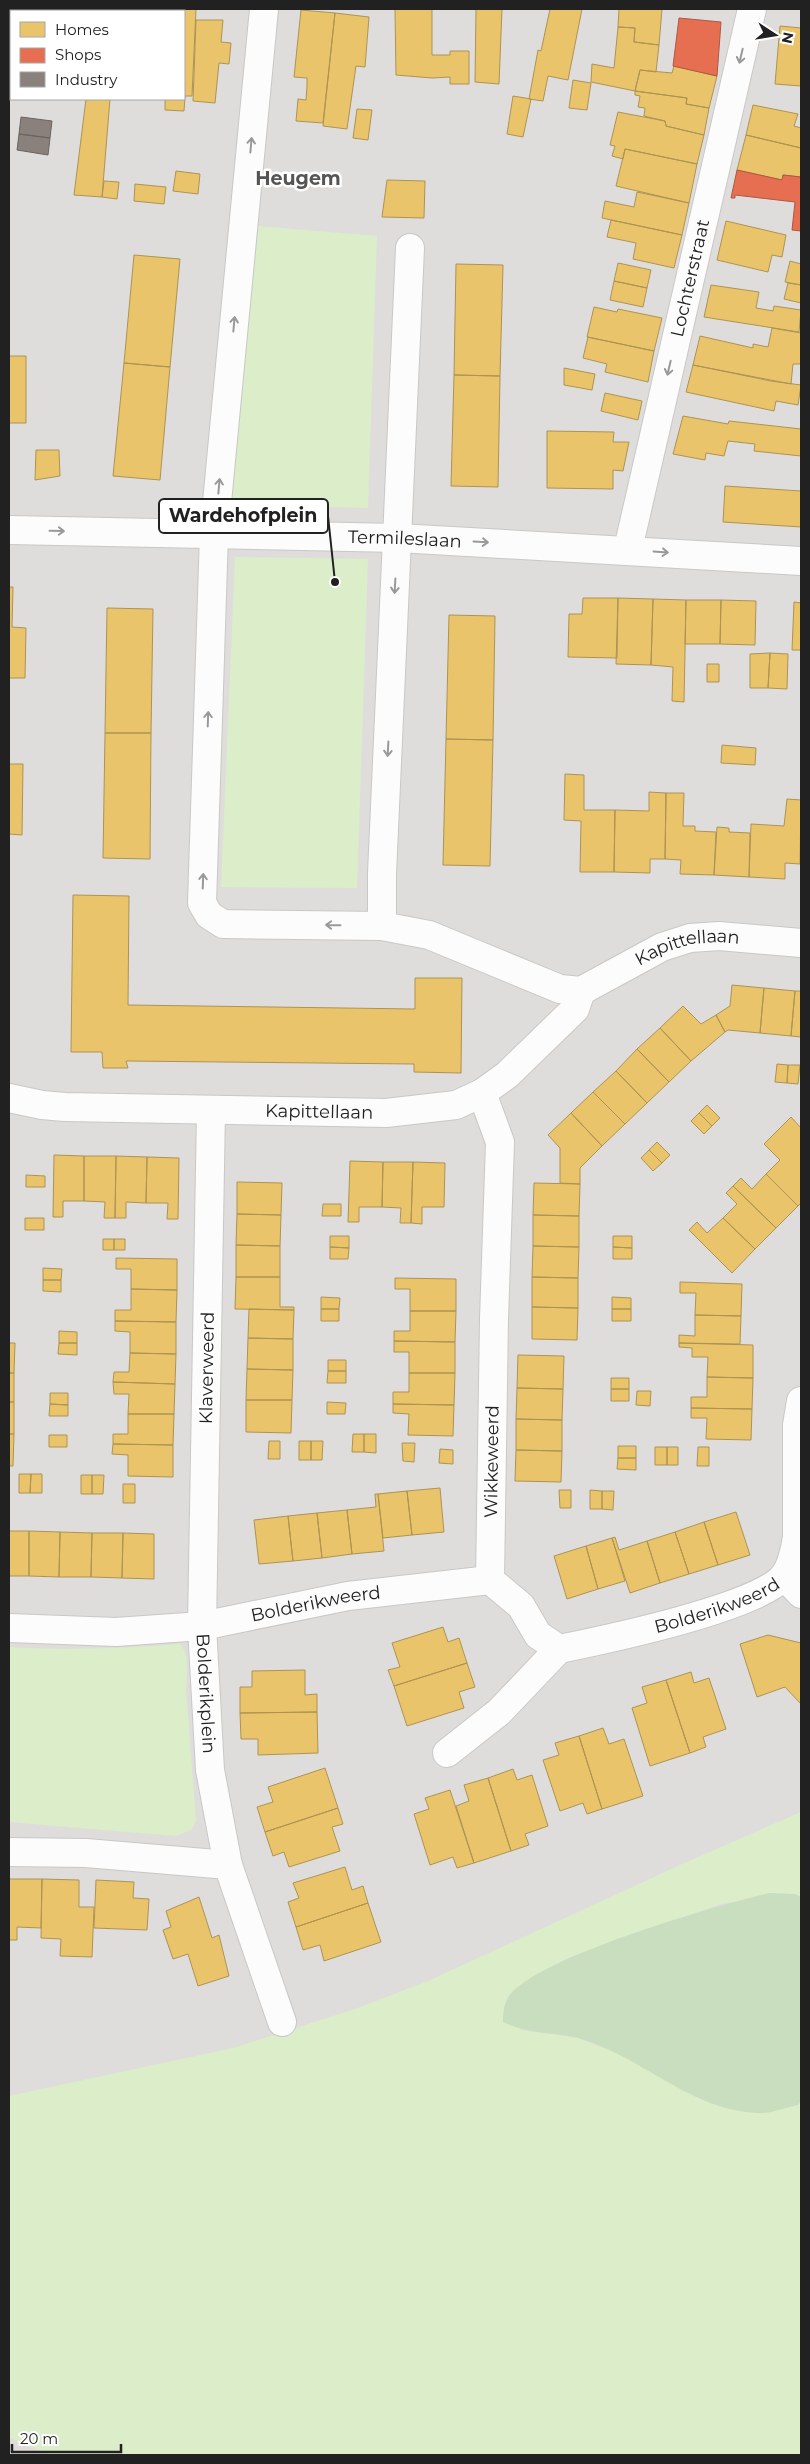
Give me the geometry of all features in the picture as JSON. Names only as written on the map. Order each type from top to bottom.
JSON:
[{"type":"street","points":[[264,9],[214,534],[202,903],[209,915],[223,924],[382,926],[429,935],[560,989],[582,991]]},
{"type":"street","name":"Lochterstraat","points":[[628,549],[752,9]]},
{"type":"street","points":[[382,926],[382,864],[410,248]]},
{"type":"street","name":"Termileslaan","points":[[9,530],[398,538],[628,549],[801,561]]},
{"type":"street","name":"Kapittellaan","points":[[9,1098],[42,1105],[65,1107],[386,1113],[456,1105],[482,1093],[507,1075],[574,1009],[582,991],[662,947],[690,938],[719,936],[801,943]]},
{"type":"street","name":"Wikkeweerd","points":[[482,1093],[500,1142],[493,1339],[490,1580]]},
{"type":"street","name":"Klaverweerd","points":[[202,1626],[211,1110]]},
{"type":"street","name":"Bolderikweerd","points":[[559,1649],[624,1635],[722,1607],[764,1590],[793,1585],[799,1492],[797,1425],[801,1401]]},
{"type":"street","points":[[447,1753],[499,1712],[559,1649],[538,1635],[521,1606],[490,1580]]},
{"type":"street","name":"Bolderikweerd","points":[[202,1626],[348,1596],[490,1580]]},
{"type":"street","name":"Bolderikplein","points":[[9,1628],[116,1632],[202,1626],[210,1770],[228,1865],[282,2022]]},
{"type":"street","points":[[9,1852],[86,1853],[228,1865]]},
{"type":"shaded area","points":[[9,9],[801,9],[801,2455],[9,2455]]},
{"type":"green space","points":[[258,226],[377,236],[368,508],[232,504],[231,492]]},
{"type":"green space","points":[[235,557],[368,559],[357,888],[221,887]]},
{"type":"green space","points":[[180,1644],[185,1654],[187,1666],[186,1690],[196,1821],[191,1830],[176,1836],[9,1822],[9,1647],[94,1649]]},
{"type":"green space","points":[[801,1812],[801,1897],[795,1894],[721,1904],[568,1958],[527,1981],[509,1996],[521,2030],[578,2038],[629,2058],[798,2105],[801,2101],[801,2455],[51,2455],[9,2438],[9,2096],[233,2048],[355,2009],[428,1981],[680,1865]]},
{"type":"green space","points":[[769,1893],[795,1894],[801,1897],[801,2101],[798,2105],[762,2113],[733,2110],[687,2092],[623,2056],[601,2046],[578,2038],[532,2031],[503,2022],[504,2008],[509,1996],[526,1981],[554,1965],[630,1934]]},
{"type":"building: Homes","points":[[196,9],[192,96],[185,96],[185,10],[163,10]]},
{"type":"building: Homes","points":[[395,9],[432,9],[432,55],[450,55],[450,51],[469,51],[469,84],[450,84],[450,77],[432,78],[396,75]]},
{"type":"building: Homes","points":[[476,9],[502,9],[499,84],[475,82]]},
{"type":"building: Homes","points":[[550,9],[582,9],[568,80],[548,76],[543,101],[529,99],[538,50],[541,51]]},
{"type":"building: Homes","points":[[619,9],[662,9],[659,45],[634,42],[635,28],[618,27]]},
{"type":"building: Homes","points":[[301,10],[335,13],[323,123],[296,121],[298,99],[306,100],[307,86],[307,78],[294,77]]},
{"type":"building: Homes","points":[[335,13],[369,17],[365,67],[356,66],[347,129],[323,126]]},
{"type":"building: Homes","points":[[196,20],[223,20],[221,42],[231,43],[229,64],[219,63],[215,103],[193,101]]},
{"type":"building: Homes","points":[[780,26],[801,28],[801,86],[775,84]]},
{"type":"building: Homes","points":[[618,27],[635,28],[634,42],[659,45],[656,72],[640,70],[635,91],[591,82],[592,64],[614,68]]},
{"type":"building: Homes","points":[[674,66],[717,76],[709,108],[686,104],[687,98],[635,91],[640,70],[672,73]]},
{"type":"building: Homes","points":[[573,80],[591,83],[587,110],[569,108]]},
{"type":"building: Homes","points":[[635,91],[687,98],[686,104],[709,108],[704,135],[666,126],[665,121],[644,116],[645,108],[638,107],[640,96],[635,95]]},
{"type":"building: Homes","points":[[513,96],[531,99],[523,137],[507,134]]},
{"type":"building: Homes","points":[[86,100],[110,100],[102,197],[74,195]]},
{"type":"building: Homes","points":[[165,100],[185,100],[184,111],[165,110]]},
{"type":"building: Homes","points":[[753,105],[798,114],[794,126],[801,128],[801,148],[746,135]]},
{"type":"building: Homes","points":[[357,109],[372,110],[368,140],[353,138]]},
{"type":"building: Homes","points":[[618,112],[665,121],[666,126],[704,135],[697,164],[625,149],[623,159],[612,156],[615,146],[610,145]]},
{"type":"building: Homes","points":[[746,135],[801,148],[801,177],[783,175],[782,180],[737,170]]},
{"type":"building: Homes","points":[[625,149],[697,164],[689,203],[616,186]]},
{"type":"building: Homes","points":[[176,171],[200,174],[198,194],[173,191]]},
{"type":"building: Homes","points":[[387,180],[425,181],[424,218],[382,217]]},
{"type":"building: Homes","points":[[104,181],[119,182],[117,199],[102,197]]},
{"type":"building: Homes","points":[[135,184],[166,187],[164,204],[134,201]]},
{"type":"building: Homes","points":[[637,192],[689,203],[682,235],[602,218],[605,201],[634,207]]},
{"type":"building: Homes","points":[[611,220],[682,235],[674,268],[633,259],[636,243],[607,237]]},
{"type":"building: Homes","points":[[726,221],[786,235],[782,257],[772,255],[768,272],[717,260]]},
{"type":"building: Homes","points":[[134,255],[180,259],[170,367],[124,363]]},
{"type":"building: Homes","points":[[790,261],[801,264],[801,285],[785,282]]},
{"type":"building: Homes","points":[[618,263],[651,270],[647,288],[614,281]]},
{"type":"building: Homes","points":[[456,264],[503,265],[500,376],[454,375]]},
{"type":"building: Homes","points":[[614,281],[647,288],[643,307],[610,300]]},
{"type":"building: Homes","points":[[788,283],[801,285],[801,303],[784,299]]},
{"type":"building: Homes","points":[[711,285],[759,292],[756,308],[773,311],[774,306],[801,310],[799,332],[704,317]]},
{"type":"building: Homes","points":[[594,307],[617,312],[618,309],[662,318],[654,351],[587,337]]},
{"type":"building: Homes","points":[[772,328],[801,333],[801,364],[793,364],[791,384],[693,365],[700,336],[753,348],[753,344],[768,347]]},
{"type":"building: Homes","points":[[588,337],[654,351],[648,382],[605,372],[607,364],[583,358]]},
{"type":"building: Homes","points":[[9,356],[26,356],[26,423],[9,423]]},
{"type":"building: Homes","points":[[124,363],[170,367],[160,480],[113,476]]},
{"type":"building: Homes","points":[[693,365],[771,381],[801,385],[798,405],[776,401],[774,411],[686,392]]},
{"type":"building: Homes","points":[[564,368],[595,374],[592,390],[564,385]]},
{"type":"building: Homes","points":[[454,375],[500,376],[498,487],[451,486]]},
{"type":"building: Homes","points":[[605,393],[642,401],[638,420],[601,411]]},
{"type":"building: Homes","points":[[683,416],[728,424],[729,421],[801,429],[801,456],[754,451],[755,444],[728,441],[724,456],[706,453],[705,460],[673,454]]},
{"type":"building: Homes","points":[[547,431],[614,432],[613,442],[629,442],[623,471],[613,470],[613,489],[547,488]]},
{"type":"building: Homes","points":[[36,450],[59,450],[60,476],[35,480]]},
{"type":"building: Homes","points":[[725,486],[801,491],[801,527],[723,522]]},
{"type":"building: Homes","points":[[9,587],[13,587],[12,627],[26,628],[25,678],[9,678]]},
{"type":"building: Homes","points":[[583,598],[618,598],[617,658],[568,657],[569,614],[582,614]]},
{"type":"building: Homes","points":[[618,598],[653,599],[651,665],[616,664]]},
{"type":"building: Homes","points":[[653,599],[686,600],[684,702],[672,701],[673,667],[651,665]]},
{"type":"building: Homes","points":[[686,600],[721,600],[720,644],[685,644]]},
{"type":"building: Homes","points":[[721,600],[756,601],[755,645],[720,644]]},
{"type":"building: Homes","points":[[794,602],[801,603],[801,650],[792,650]]},
{"type":"building: Homes","points":[[107,608],[153,609],[151,733],[105,733]]},
{"type":"building: Homes","points":[[449,615],[495,616],[493,740],[446,739]]},
{"type":"building: Homes","points":[[770,653],[788,654],[787,689],[768,688]]},
{"type":"building: Homes","points":[[770,653],[768,688],[750,688],[750,654]]},
{"type":"building: Homes","points":[[707,664],[719,664],[719,682],[707,682]]},
{"type":"building: Homes","points":[[105,733],[151,733],[150,859],[103,858]]},
{"type":"building: Homes","points":[[446,739],[493,740],[490,866],[443,865]]},
{"type":"building: Homes","points":[[722,745],[756,748],[755,765],[721,763]]},
{"type":"building: Homes","points":[[9,764],[23,764],[22,835],[9,834]]},
{"type":"building: Homes","points":[[565,774],[584,775],[584,810],[615,810],[614,872],[580,872],[581,821],[564,820]]},
{"type":"building: Homes","points":[[649,792],[666,793],[665,859],[650,859],[650,873],[614,872],[615,810],[649,811]]},
{"type":"building: Homes","points":[[666,793],[684,793],[683,826],[695,826],[695,831],[716,832],[714,875],[680,874],[681,860],[665,859]]},
{"type":"building: Homes","points":[[787,799],[801,800],[800,864],[785,863],[785,879],[749,877],[751,824],[784,826]]},
{"type":"building: Homes","points":[[717,827],[729,828],[729,832],[750,833],[749,877],[714,875]]},
{"type":"building: Homes","points":[[73,895],[129,896],[128,1005],[415,1009],[415,978],[462,978],[461,1073],[414,1072],[414,1064],[126,1061],[128,1068],[103,1068],[102,1052],[71,1052]]},
{"type":"building: Homes","points":[[732,985],[764,988],[760,1033],[728,1030],[725,1032],[716,1015],[730,1006]]},
{"type":"building: Homes","points":[[764,988],[795,991],[791,1036],[760,1033]]},
{"type":"building: Homes","points":[[795,991],[801,991],[801,1037],[791,1036]]},
{"type":"building: Homes","points":[[683,1006],[701,1024],[716,1015],[725,1032],[691,1061],[660,1028]]},
{"type":"building: Homes","points":[[660,1028],[691,1061],[669,1082],[637,1049]]},
{"type":"building: Homes","points":[[637,1049],[669,1082],[647,1103],[616,1071]]},
{"type":"building: Homes","points":[[777,1064],[788,1065],[787,1083],[775,1082]]},
{"type":"building: Homes","points":[[788,1065],[800,1065],[798,1084],[787,1083]]},
{"type":"building: Homes","points":[[616,1071],[647,1103],[625,1124],[593,1092]]},
{"type":"building: Homes","points":[[593,1092],[625,1124],[602,1146],[571,1113]]},
{"type":"building: Homes","points":[[707,1105],[720,1118],[712,1126],[699,1113]]},
{"type":"building: Homes","points":[[571,1113],[602,1146],[580,1168],[580,1184],[560,1183],[560,1148],[548,1135]]},
{"type":"building: Homes","points":[[699,1113],[712,1126],[704,1134],[691,1121]]},
{"type":"building: Homes","points":[[791,1117],[801,1128],[801,1203],[798,1206],[766,1174],[780,1160],[764,1144]]},
{"type":"building: Homes","points":[[657,1142],[670,1155],[662,1163],[649,1150]]},
{"type":"building: Homes","points":[[649,1150],[662,1163],[653,1171],[641,1158]]},
{"type":"building: Homes","points":[[54,1155],[84,1156],[84,1201],[63,1201],[63,1217],[53,1217]]},
{"type":"building: Homes","points":[[84,1156],[116,1156],[115,1218],[104,1218],[105,1202],[84,1201]]},
{"type":"building: Homes","points":[[116,1156],[147,1157],[146,1203],[126,1202],[126,1218],[115,1218]]},
{"type":"building: Homes","points":[[147,1157],[179,1158],[178,1219],[167,1219],[168,1203],[146,1203]]},
{"type":"building: Homes","points":[[350,1161],[383,1162],[382,1207],[359,1207],[359,1222],[348,1222]]},
{"type":"building: Homes","points":[[383,1162],[413,1162],[411,1223],[400,1223],[401,1208],[382,1207]]},
{"type":"building: Homes","points":[[413,1162],[445,1163],[444,1207],[422,1207],[422,1224],[411,1223]]},
{"type":"building: Homes","points":[[766,1174],[798,1206],[776,1228],[733,1186],[741,1178],[752,1189]]},
{"type":"building: Homes","points":[[26,1175],[45,1176],[45,1187],[26,1187]]},
{"type":"building: Homes","points":[[237,1182],[282,1183],[281,1215],[237,1214]]},
{"type":"building: Homes","points":[[534,1183],[580,1184],[579,1216],[533,1215]]},
{"type":"building: Homes","points":[[733,1186],[776,1228],[755,1249],[723,1218],[737,1204],[726,1193]]},
{"type":"building: Homes","points":[[323,1204],[341,1204],[341,1216],[322,1216]]},
{"type":"building: Homes","points":[[237,1214],[281,1215],[280,1246],[236,1245]]},
{"type":"building: Homes","points":[[533,1215],[579,1216],[579,1247],[533,1246]]},
{"type":"building: Homes","points":[[25,1218],[44,1218],[44,1230],[25,1230]]},
{"type":"building: Homes","points":[[723,1218],[755,1249],[732,1273],[689,1230],[697,1222],[707,1233]]},
{"type":"building: Homes","points":[[330,1236],[349,1236],[349,1248],[330,1247]]},
{"type":"building: Homes","points":[[613,1236],[632,1236],[632,1248],[613,1247]]},
{"type":"building: Homes","points":[[103,1239],[114,1239],[114,1250],[103,1250]]},
{"type":"building: Homes","points":[[114,1239],[125,1239],[125,1250],[114,1250]]},
{"type":"building: Homes","points":[[236,1245],[280,1246],[280,1277],[236,1277]]},
{"type":"building: Homes","points":[[533,1246],[579,1247],[578,1278],[532,1277]]},
{"type":"building: Homes","points":[[330,1247],[349,1248],[348,1259],[330,1259]]},
{"type":"building: Homes","points":[[613,1247],[632,1248],[632,1259],[613,1259]]},
{"type":"building: Homes","points":[[116,1258],[177,1259],[177,1290],[131,1289],[131,1269],[116,1269]]},
{"type":"building: Homes","points":[[43,1268],[62,1269],[61,1280],[43,1280]]},
{"type":"building: Homes","points":[[236,1277],[280,1277],[280,1307],[294,1307],[294,1310],[235,1309]]},
{"type":"building: Homes","points":[[532,1277],[578,1278],[578,1308],[532,1307]]},
{"type":"building: Homes","points":[[395,1278],[456,1279],[456,1311],[410,1311],[410,1289],[395,1289]]},
{"type":"building: Homes","points":[[43,1280],[61,1280],[61,1292],[43,1291]]},
{"type":"building: Homes","points":[[680,1282],[742,1284],[741,1316],[695,1315],[696,1293],[680,1293]]},
{"type":"building: Homes","points":[[131,1289],[177,1290],[176,1322],[115,1321],[115,1310],[131,1310]]},
{"type":"building: Homes","points":[[321,1297],[340,1298],[339,1309],[321,1309]]},
{"type":"building: Homes","points":[[612,1297],[631,1298],[631,1309],[612,1309]]},
{"type":"building: Homes","points":[[532,1307],[578,1308],[577,1340],[532,1339]]},
{"type":"building: Homes","points":[[249,1309],[294,1310],[293,1339],[248,1338]]},
{"type":"building: Homes","points":[[321,1309],[339,1309],[339,1321],[321,1321]]},
{"type":"building: Homes","points":[[612,1309],[631,1309],[631,1321],[612,1321]]},
{"type":"building: Homes","points":[[410,1311],[456,1311],[455,1342],[394,1341],[394,1331],[410,1331]]},
{"type":"building: Homes","points":[[695,1315],[741,1316],[740,1344],[679,1343],[679,1335],[695,1336]]},
{"type":"building: Homes","points":[[115,1321],[176,1322],[176,1354],[130,1353],[130,1332],[115,1331]]},
{"type":"building: Homes","points":[[59,1331],[77,1332],[77,1343],[59,1343]]},
{"type":"building: Homes","points":[[248,1338],[293,1339],[293,1370],[247,1369]]},
{"type":"building: Homes","points":[[394,1341],[455,1342],[455,1373],[409,1373],[409,1352],[394,1352]]},
{"type":"building: Homes","points":[[9,1343],[15,1343],[14,1373],[9,1373]]},
{"type":"building: Homes","points":[[59,1343],[77,1343],[77,1355],[58,1354]]},
{"type":"building: Homes","points":[[679,1343],[753,1345],[753,1378],[707,1377],[708,1357],[692,1357],[692,1348],[679,1347]]},
{"type":"building: Homes","points":[[130,1353],[176,1354],[175,1384],[113,1382],[114,1372],[129,1372]]},
{"type":"building: Homes","points":[[518,1355],[564,1356],[563,1389],[517,1388]]},
{"type":"building: Homes","points":[[328,1360],[346,1360],[346,1371],[328,1371]]},
{"type":"building: Homes","points":[[247,1369],[293,1370],[292,1400],[246,1400]]},
{"type":"building: Homes","points":[[328,1371],[346,1371],[346,1383],[327,1383]]},
{"type":"building: Homes","points":[[9,1373],[14,1373],[14,1402],[9,1402]]},
{"type":"building: Homes","points":[[409,1373],[455,1373],[454,1405],[393,1404],[393,1392],[409,1392]]},
{"type":"building: Homes","points":[[707,1377],[753,1378],[752,1409],[691,1408],[691,1397],[707,1397]]},
{"type":"building: Homes","points":[[611,1378],[629,1378],[629,1389],[611,1389]]},
{"type":"building: Homes","points":[[113,1382],[175,1384],[174,1414],[128,1414],[129,1394],[114,1394]]},
{"type":"building: Homes","points":[[517,1388],[563,1389],[562,1420],[516,1419]]},
{"type":"building: Homes","points":[[611,1389],[629,1389],[629,1401],[611,1401]]},
{"type":"building: Homes","points":[[637,1391],[651,1391],[650,1406],[636,1405]]},
{"type":"building: Homes","points":[[50,1393],[68,1393],[68,1405],[50,1404]]},
{"type":"building: Homes","points":[[246,1400],[292,1400],[291,1433],[246,1432]]},
{"type":"building: Homes","points":[[9,1402],[14,1402],[14,1434],[9,1434]]},
{"type":"building: Homes","points":[[327,1402],[346,1403],[345,1414],[327,1414]]},
{"type":"building: Homes","points":[[50,1404],[68,1405],[68,1416],[49,1416]]},
{"type":"building: Homes","points":[[393,1404],[454,1405],[453,1436],[408,1435],[409,1414],[393,1413]]},
{"type":"building: Homes","points":[[691,1408],[752,1409],[751,1440],[706,1439],[707,1418],[691,1418]]},
{"type":"building: Homes","points":[[128,1414],[174,1414],[173,1445],[113,1444],[113,1434],[128,1434]]},
{"type":"building: Homes","points":[[516,1419],[562,1420],[562,1451],[516,1450]]},
{"type":"building: Homes","points":[[9,1434],[14,1434],[13,1466],[9,1466]]},
{"type":"building: Homes","points":[[353,1434],[364,1434],[364,1452],[352,1452]]},
{"type":"building: Homes","points":[[364,1434],[376,1434],[376,1453],[364,1452]]},
{"type":"building: Homes","points":[[49,1435],[67,1435],[67,1447],[49,1447]]},
{"type":"building: Homes","points":[[269,1441],[280,1441],[280,1459],[268,1459]]},
{"type":"building: Homes","points":[[299,1441],[311,1441],[311,1460],[299,1460]]},
{"type":"building: Homes","points":[[311,1441],[323,1441],[322,1460],[311,1460]]},
{"type":"building: Homes","points":[[402,1443],[415,1443],[414,1462],[403,1461]]},
{"type":"building: Homes","points":[[113,1444],[173,1445],[173,1477],[128,1476],[128,1455],[112,1454]]},
{"type":"building: Homes","points":[[618,1446],[636,1446],[636,1458],[618,1458]]},
{"type":"building: Homes","points":[[655,1447],[667,1447],[667,1465],[655,1465]]},
{"type":"building: Homes","points":[[667,1447],[678,1447],[678,1465],[667,1465]]},
{"type":"building: Homes","points":[[698,1447],[709,1447],[709,1466],[697,1466]]},
{"type":"building: Homes","points":[[440,1449],[453,1450],[453,1464],[439,1463]]},
{"type":"building: Homes","points":[[516,1450],[562,1451],[561,1482],[515,1481]]},
{"type":"building: Homes","points":[[618,1458],[636,1458],[636,1470],[617,1469]]},
{"type":"building: Homes","points":[[19,1474],[31,1474],[30,1493],[19,1493]]},
{"type":"building: Homes","points":[[31,1474],[42,1474],[42,1493],[30,1493]]},
{"type":"building: Homes","points":[[81,1475],[92,1475],[92,1494],[81,1494]]},
{"type":"building: Homes","points":[[92,1475],[104,1475],[103,1494],[92,1494]]},
{"type":"building: Homes","points":[[123,1484],[135,1484],[135,1503],[123,1503]]},
{"type":"building: Homes","points":[[440,1488],[444,1532],[412,1535],[407,1491]]},
{"type":"building: Homes","points":[[559,1490],[571,1490],[571,1508],[560,1508]]},
{"type":"building: Homes","points":[[590,1490],[602,1491],[602,1509],[590,1509]]},
{"type":"building: Homes","points":[[407,1491],[412,1535],[383,1538],[378,1494]]},
{"type":"building: Homes","points":[[602,1491],[614,1491],[613,1510],[602,1509]]},
{"type":"building: Homes","points":[[375,1494],[378,1494],[384,1551],[352,1554],[347,1510],[376,1507]]},
{"type":"building: Homes","points":[[347,1510],[352,1554],[322,1558],[317,1513]]},
{"type":"building: Homes","points":[[736,1512],[750,1555],[718,1565],[704,1522]]},
{"type":"building: Homes","points":[[317,1513],[322,1558],[293,1561],[288,1516]]},
{"type":"building: Homes","points":[[288,1516],[293,1561],[259,1564],[254,1520]]},
{"type":"building: Homes","points":[[704,1522],[718,1565],[689,1574],[675,1532]]},
{"type":"building: Homes","points":[[9,1531],[29,1531],[29,1576],[9,1576]]},
{"type":"building: Homes","points":[[29,1531],[60,1532],[59,1577],[29,1576]]},
{"type":"building: Homes","points":[[60,1532],[92,1533],[91,1577],[59,1577]]},
{"type":"building: Homes","points":[[675,1532],[689,1574],[660,1583],[647,1541]]},
{"type":"building: Homes","points":[[92,1533],[123,1533],[122,1578],[91,1577]]},
{"type":"building: Homes","points":[[123,1533],[154,1534],[154,1579],[122,1578]]},
{"type":"building: Homes","points":[[615,1537],[619,1550],[647,1541],[660,1583],[630,1593],[612,1538]]},
{"type":"building: Homes","points":[[612,1538],[625,1581],[598,1589],[586,1546]]},
{"type":"building: Homes","points":[[586,1546],[598,1589],[567,1599],[554,1556]]},
{"type":"building: Homes","points":[[443,1627],[448,1642],[459,1638],[467,1663],[394,1686],[388,1670],[400,1667],[392,1643]]},
{"type":"building: Homes","points":[[768,1635],[801,1643],[801,1704],[785,1687],[757,1697],[740,1644]]},
{"type":"building: Homes","points":[[467,1663],[475,1687],[459,1692],[464,1708],[407,1726],[394,1686]]},
{"type":"building: Homes","points":[[305,1670],[305,1695],[317,1694],[317,1712],[240,1713],[240,1687],[252,1687],[252,1671]]},
{"type":"building: Homes","points":[[691,1672],[694,1683],[709,1678],[726,1729],[703,1737],[706,1747],[690,1753],[666,1680]]},
{"type":"building: Homes","points":[[666,1680],[690,1753],[650,1766],[632,1708],[647,1703],[642,1687]]},
{"type":"building: Homes","points":[[317,1712],[318,1753],[258,1755],[258,1739],[241,1739],[240,1713]]},
{"type":"building: Homes","points":[[603,1728],[609,1744],[624,1739],[643,1796],[602,1809],[579,1736]]},
{"type":"building: Homes","points":[[579,1736],[602,1809],[587,1814],[583,1803],[560,1811],[543,1760],[559,1755],[555,1743]]},
{"type":"building: Homes","points":[[325,1768],[338,1808],[265,1832],[257,1807],[273,1802],[268,1787]]},
{"type":"building: Homes","points":[[513,1769],[517,1780],[532,1775],[548,1826],[525,1834],[529,1845],[511,1851],[488,1778]]},
{"type":"building: Homes","points":[[488,1778],[511,1851],[474,1863],[456,1806],[469,1801],[464,1785]]},
{"type":"building: Homes","points":[[450,1790],[474,1863],[457,1868],[453,1857],[430,1865],[414,1814],[429,1809],[425,1798]]},
{"type":"building: Homes","points":[[338,1808],[343,1824],[332,1827],[340,1851],[289,1867],[284,1852],[273,1856],[265,1832]]},
{"type":"building: Homes","points":[[345,1867],[352,1890],[363,1886],[368,1903],[296,1927],[288,1902],[299,1898],[293,1883]]},
{"type":"building: Homes","points":[[9,1879],[42,1879],[41,1928],[17,1927],[17,1940],[9,1940]]},
{"type":"building: Homes","points":[[42,1879],[79,1880],[79,1907],[94,1907],[92,1957],[60,1956],[61,1939],[41,1938]]},
{"type":"building: Homes","points":[[96,1880],[134,1882],[133,1898],[149,1899],[147,1930],[94,1928]]},
{"type":"building: Homes","points":[[199,1897],[212,1938],[219,1935],[229,1976],[198,1986],[188,1954],[173,1959],[163,1930],[171,1927],[166,1911]]},
{"type":"building: Homes","points":[[368,1903],[381,1942],[324,1961],[320,1945],[303,1950],[296,1927]]},
{"type":"building: Shops","points":[[679,18],[721,22],[717,76],[673,66]]},
{"type":"building: Shops","points":[[737,170],[782,180],[783,175],[801,177],[801,231],[792,230],[795,202],[735,195],[735,198],[731,198]]},
{"type":"building: Industry","points":[[21,117],[52,121],[50,138],[19,134]]},
{"type":"building: Industry","points":[[19,134],[50,138],[48,155],[17,150]]},
{"type":"place","name":"Wardehofplein","points":[[335,582]]},
{"type":"district","name":"Heugem","points":[[298,178]]}]
